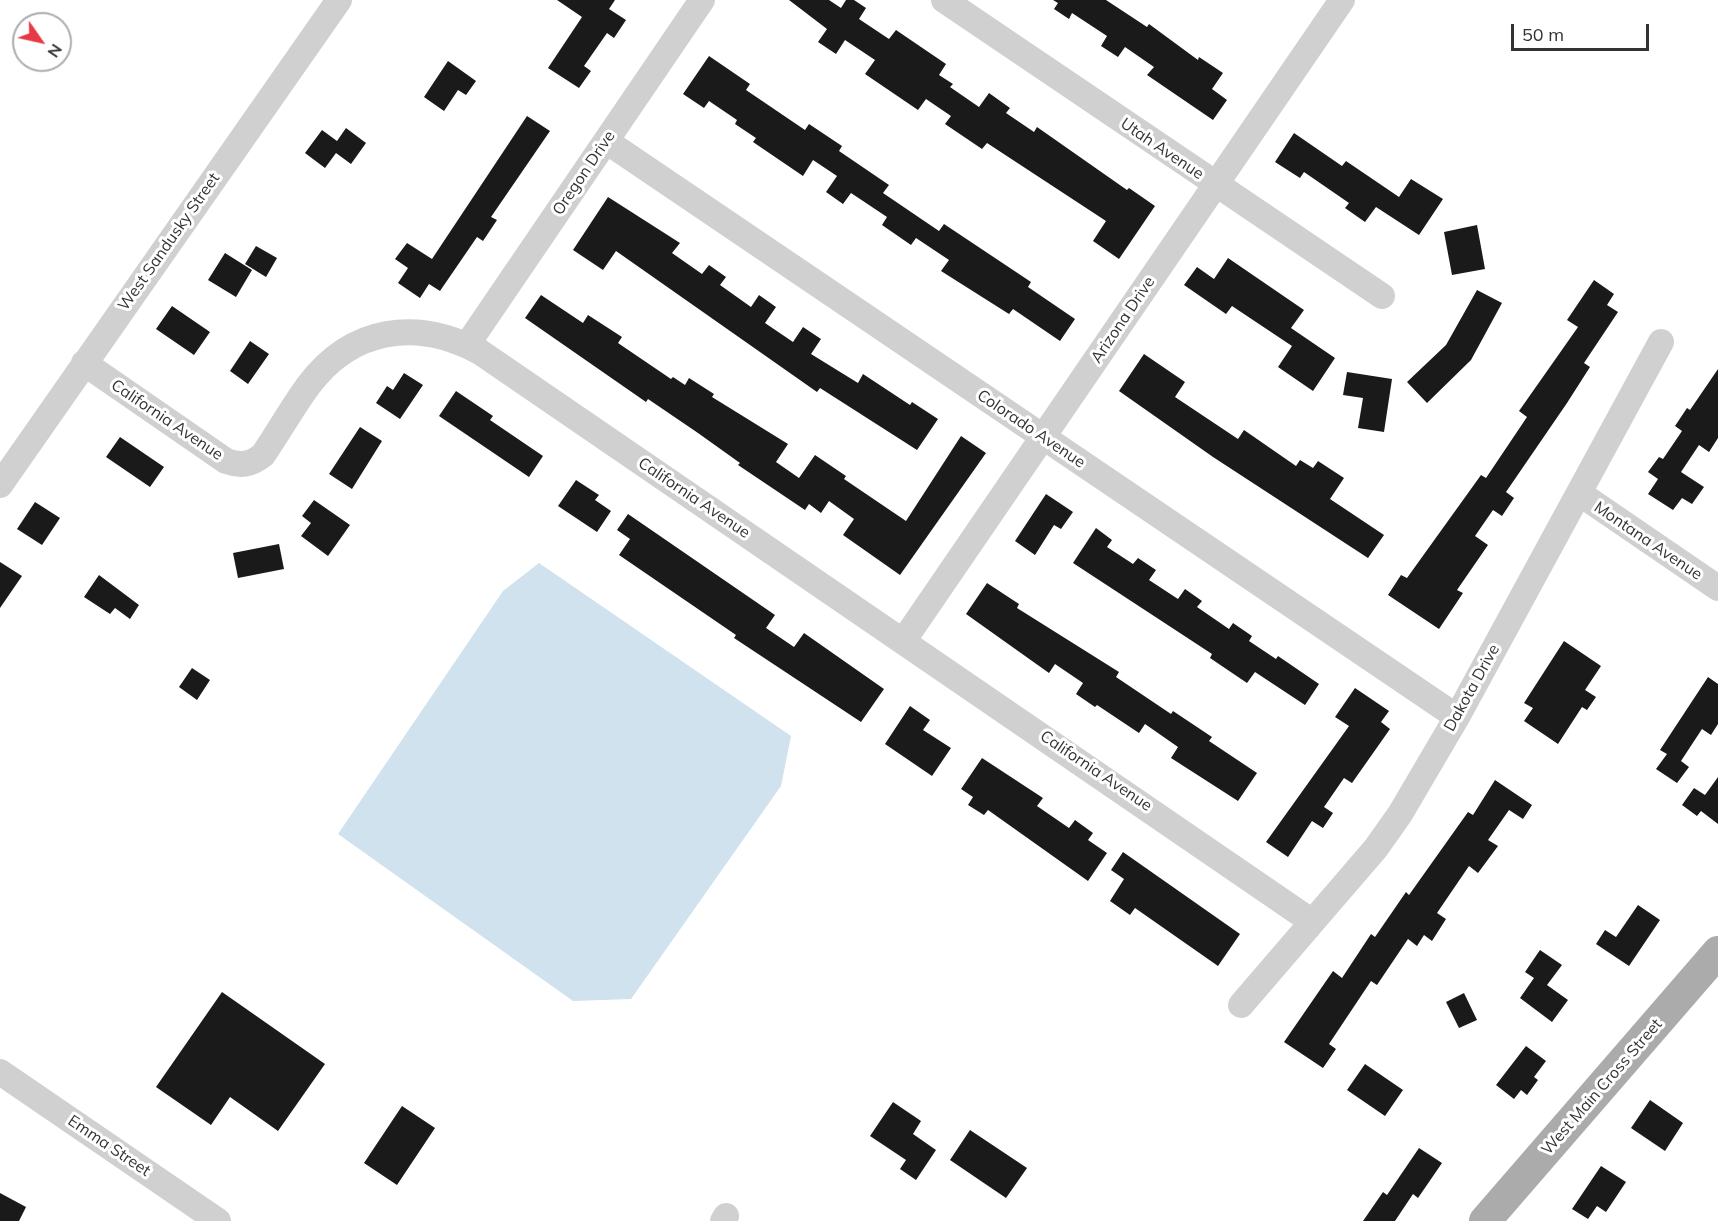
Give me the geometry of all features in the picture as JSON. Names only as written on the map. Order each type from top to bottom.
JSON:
[{"type":"main road","name":"West Main Cross Street","points":[[1485,1221],[1718,952]]},
{"type":"street","name":"West Sandusky Street","points":[[0,485],[339,0]]},
{"type":"street","name":"Oregon Drive","points":[[467,345],[702,0]]},
{"type":"street","name":"Utah Avenue","points":[[944,0],[1382,296]]},
{"type":"street","name":"Arizona Drive","points":[[904,640],[1342,0]]},
{"type":"street","name":"Colorado Avenue","points":[[606,141],[1456,717]]},
{"type":"street","name":"California Avenue","points":[[84,363],[226,461],[239,465],[252,463],[263,455],[308,386],[327,365],[349,349],[374,338],[401,332],[442,335],[467,345],[904,640],[1311,921]]},
{"type":"street","name":"Dakota Drive","points":[[1241,1005],[1376,848],[1400,814],[1456,717],[1661,342]]},
{"type":"street","name":"Montana Avenue","points":[[1579,493],[1718,588]]},
{"type":"street","name":"Emma Street","points":[[0,1072],[218,1221]]},
{"type":"water","points":[[539,563],[791,736],[781,786],[631,999],[573,1001],[338,834],[503,591]]},
{"type":"building","points":[[557,0],[615,0],[609,9],[626,20],[614,38],[607,33],[584,66],[591,71],[579,88],[548,68],[582,17]]},
{"type":"building","points":[[789,0],[829,0],[841,8],[846,0],[854,0],[866,8],[859,19],[889,39],[896,30],[946,64],[939,75],[953,84],[950,87],[979,107],[989,93],[1010,108],[1006,113],[1034,132],[1037,127],[1127,190],[1129,188],[1155,206],[1119,259],[1093,241],[1106,221],[987,143],[982,149],[945,124],[951,116],[926,99],[918,110],[865,74],[875,60],[845,40],[836,54],[818,42],[827,29]]},
{"type":"building","points":[[1053,0],[1106,0],[1147,27],[1149,24],[1198,60],[1199,57],[1223,73],[1212,89],[1227,100],[1213,120],[1147,75],[1154,67],[1125,47],[1118,57],[1101,46],[1107,36],[1072,13],[1069,19],[1054,9],[1058,3]]},
{"type":"building","points":[[709,56],[750,84],[746,90],[805,130],[809,124],[842,146],[839,151],[889,185],[883,193],[939,231],[944,224],[1031,282],[1028,287],[1075,319],[1060,341],[1013,309],[1009,314],[941,271],[949,260],[916,238],[911,245],[882,225],[887,217],[851,193],[843,204],[826,192],[837,176],[813,160],[803,176],[753,142],[756,138],[735,124],[737,120],[709,101],[704,108],[683,94]]},
{"type":"building","points":[[448,61],[476,81],[466,95],[458,90],[444,111],[424,97]]},
{"type":"building","points":[[527,116],[550,131],[491,217],[497,220],[483,241],[477,237],[440,291],[429,284],[420,298],[398,283],[408,268],[395,259],[407,243],[432,259]]},
{"type":"building","points":[[346,128],[366,143],[351,164],[336,153],[325,168],[305,153],[322,130],[337,141]]},
{"type":"building","points":[[1294,133],[1342,166],[1346,161],[1399,197],[1411,179],[1443,199],[1419,235],[1376,207],[1365,222],[1345,208],[1349,203],[1304,172],[1300,178],[1275,162]]},
{"type":"building","points":[[608,197],[680,243],[672,253],[702,274],[709,265],[726,277],[720,285],[751,307],[759,295],[776,307],[765,323],[793,342],[803,327],[821,339],[811,354],[858,383],[863,374],[910,405],[912,402],[938,419],[917,450],[820,388],[817,392],[616,251],[603,270],[573,250]]},
{"type":"building","points":[[1477,225],[1485,269],[1452,275],[1444,232]]},
{"type":"building","points":[[256,246],[277,258],[266,277],[245,264]]},
{"type":"building","points":[[225,253],[252,270],[236,297],[208,280]]},
{"type":"building","points":[[1228,258],[1304,310],[1291,328],[1335,358],[1313,391],[1278,367],[1292,346],[1232,306],[1226,314],[1184,285],[1197,267],[1214,279]]},
{"type":"building","points":[[1594,280],[1614,294],[1607,305],[1618,312],[1584,363],[1590,367],[1506,492],[1514,498],[1502,516],[1493,510],[1475,536],[1488,545],[1457,590],[1463,593],[1439,629],[1388,595],[1401,575],[1407,578],[1481,475],[1486,478],[1527,417],[1519,411],[1578,327],[1567,320]]},
{"type":"building","points":[[1477,290],[1502,303],[1471,360],[1427,403],[1407,382],[1446,345]]},
{"type":"building","points":[[541,295],[583,323],[588,315],[622,337],[618,343],[671,379],[673,377],[685,385],[689,378],[714,394],[712,397],[788,444],[776,462],[799,478],[815,455],[846,476],[844,479],[906,521],[961,436],[986,453],[900,575],[843,535],[854,519],[829,501],[821,513],[809,504],[805,510],[738,465],[740,463],[698,433],[648,399],[646,402],[525,318]]},
{"type":"building","points":[[172,306],[210,332],[194,355],[156,329]]},
{"type":"building","points":[[250,341],[269,354],[248,384],[230,371]]},
{"type":"building","points":[[1144,354],[1185,382],[1175,397],[1238,439],[1244,430],[1296,466],[1300,460],[1313,468],[1318,461],[1344,478],[1330,499],[1384,535],[1368,558],[1213,457],[1119,391]]},
{"type":"building","points":[[1718,369],[1718,438],[1709,452],[1699,445],[1681,472],[1704,487],[1692,504],[1682,498],[1673,510],[1648,494],[1658,479],[1648,472],[1659,457],[1663,459],[1682,431],[1675,426],[1687,408],[1690,410]]},
{"type":"building","points":[[1347,372],[1392,379],[1384,432],[1358,428],[1363,398],[1343,395]]},
{"type":"building","points":[[404,373],[423,385],[400,419],[376,403],[387,386],[393,390]]},
{"type":"building","points":[[456,391],[493,416],[490,420],[543,456],[529,477],[439,416]]},
{"type":"building","points":[[360,427],[382,441],[352,489],[329,474]]},
{"type":"building","points":[[120,437],[164,467],[150,487],[106,457]]},
{"type":"building","points":[[576,480],[599,495],[595,500],[611,511],[597,532],[558,506]]},
{"type":"building","points":[[1046,494],[1073,512],[1061,529],[1054,525],[1035,555],[1015,541]]},
{"type":"building","points":[[314,500],[350,525],[328,556],[301,536],[311,523],[302,516]]},
{"type":"building","points":[[35,502],[60,518],[42,545],[17,529]]},
{"type":"building","points":[[628,514],[775,615],[766,628],[794,647],[804,633],[884,689],[861,722],[734,638],[736,635],[619,555],[630,539],[617,530]]},
{"type":"building","points":[[1096,528],[1112,540],[1107,547],[1133,564],[1138,558],[1156,570],[1149,580],[1178,599],[1185,589],[1202,601],[1197,607],[1229,629],[1233,623],[1252,636],[1249,641],[1276,659],[1278,656],[1319,684],[1305,705],[1255,672],[1247,683],[1210,658],[1212,654],[1073,563]]},
{"type":"building","points":[[279,544],[284,569],[238,578],[233,553]]},
{"type":"building","points":[[0,562],[22,576],[0,608]]},
{"type":"building","points":[[99,575],[139,605],[130,619],[115,608],[110,614],[84,597]]},
{"type":"building","points":[[987,583],[1019,604],[1017,608],[1119,672],[1116,677],[1171,714],[1173,711],[1212,737],[1209,741],[1257,773],[1238,801],[1171,758],[1178,747],[1145,724],[1139,733],[1097,705],[1095,707],[1076,694],[1083,683],[1055,664],[1049,673],[966,614]]},
{"type":"building","points":[[1564,641],[1601,666],[1585,690],[1596,697],[1587,710],[1582,707],[1558,744],[1524,721],[1533,708],[1524,703]]},
{"type":"building","points":[[192,668],[210,680],[197,700],[179,687]]},
{"type":"building","points":[[1708,677],[1718,684],[1718,724],[1711,735],[1702,729],[1681,761],[1689,767],[1677,783],[1656,769],[1667,754],[1660,750]]},
{"type":"building","points":[[1355,688],[1389,711],[1381,722],[1390,729],[1352,783],[1344,778],[1324,807],[1333,813],[1323,828],[1312,821],[1288,857],[1266,842],[1349,726],[1335,717]]},
{"type":"building","points":[[910,706],[930,720],[923,730],[951,748],[932,776],[885,744]]},
{"type":"building","points":[[982,758],[1043,798],[1037,806],[1069,828],[1075,820],[1093,833],[1088,840],[1107,853],[1088,881],[988,810],[984,815],[968,805],[973,797],[961,789]]},
{"type":"building","points":[[1718,777],[1718,824],[1701,811],[1697,816],[1682,805],[1694,788],[1705,795]]},
{"type":"building","points":[[1495,780],[1532,805],[1523,819],[1509,810],[1488,840],[1498,846],[1478,873],[1469,866],[1437,913],[1446,919],[1432,941],[1424,935],[1417,946],[1408,939],[1377,985],[1371,981],[1329,1044],[1336,1049],[1323,1068],[1284,1042],[1333,971],[1342,978],[1371,934],[1375,937],[1406,892],[1409,895],[1468,812],[1473,815]]},
{"type":"building","points":[[1123,852],[1240,934],[1218,966],[1135,908],[1130,915],[1110,901],[1124,879],[1111,870]]},
{"type":"building","points":[[1638,905],[1660,920],[1629,966],[1596,944],[1605,930],[1616,937]]},
{"type":"building","points":[[1540,950],[1562,965],[1547,985],[1568,1000],[1552,1022],[1520,998],[1534,978],[1525,972]]},
{"type":"building","points":[[222,992],[325,1064],[278,1131],[230,1097],[211,1125],[156,1087]]},
{"type":"building","points":[[1464,993],[1477,1020],[1459,1028],[1446,1002]]},
{"type":"building","points":[[1526,1046],[1546,1061],[1534,1077],[1538,1080],[1527,1095],[1521,1090],[1514,1099],[1496,1085]]},
{"type":"building","points":[[1365,1064],[1403,1090],[1385,1116],[1347,1090]]},
{"type":"building","points":[[1650,1100],[1683,1123],[1665,1151],[1631,1128]]},
{"type":"building","points":[[893,1102],[921,1121],[913,1134],[936,1150],[916,1180],[900,1169],[906,1160],[870,1136]]},
{"type":"building","points":[[402,1106],[435,1128],[397,1185],[364,1163]]},
{"type":"building","points":[[970,1130],[1027,1168],[1006,1198],[950,1160]]},
{"type":"building","points":[[1419,1148],[1442,1163],[1418,1198],[1413,1194],[1395,1221],[1363,1221],[1383,1192],[1387,1195]]},
{"type":"building","points":[[1601,1166],[1626,1182],[1606,1212],[1597,1206],[1588,1219],[1572,1209]]},
{"type":"building","points":[[0,1193],[26,1207],[19,1221],[0,1221]]}]
